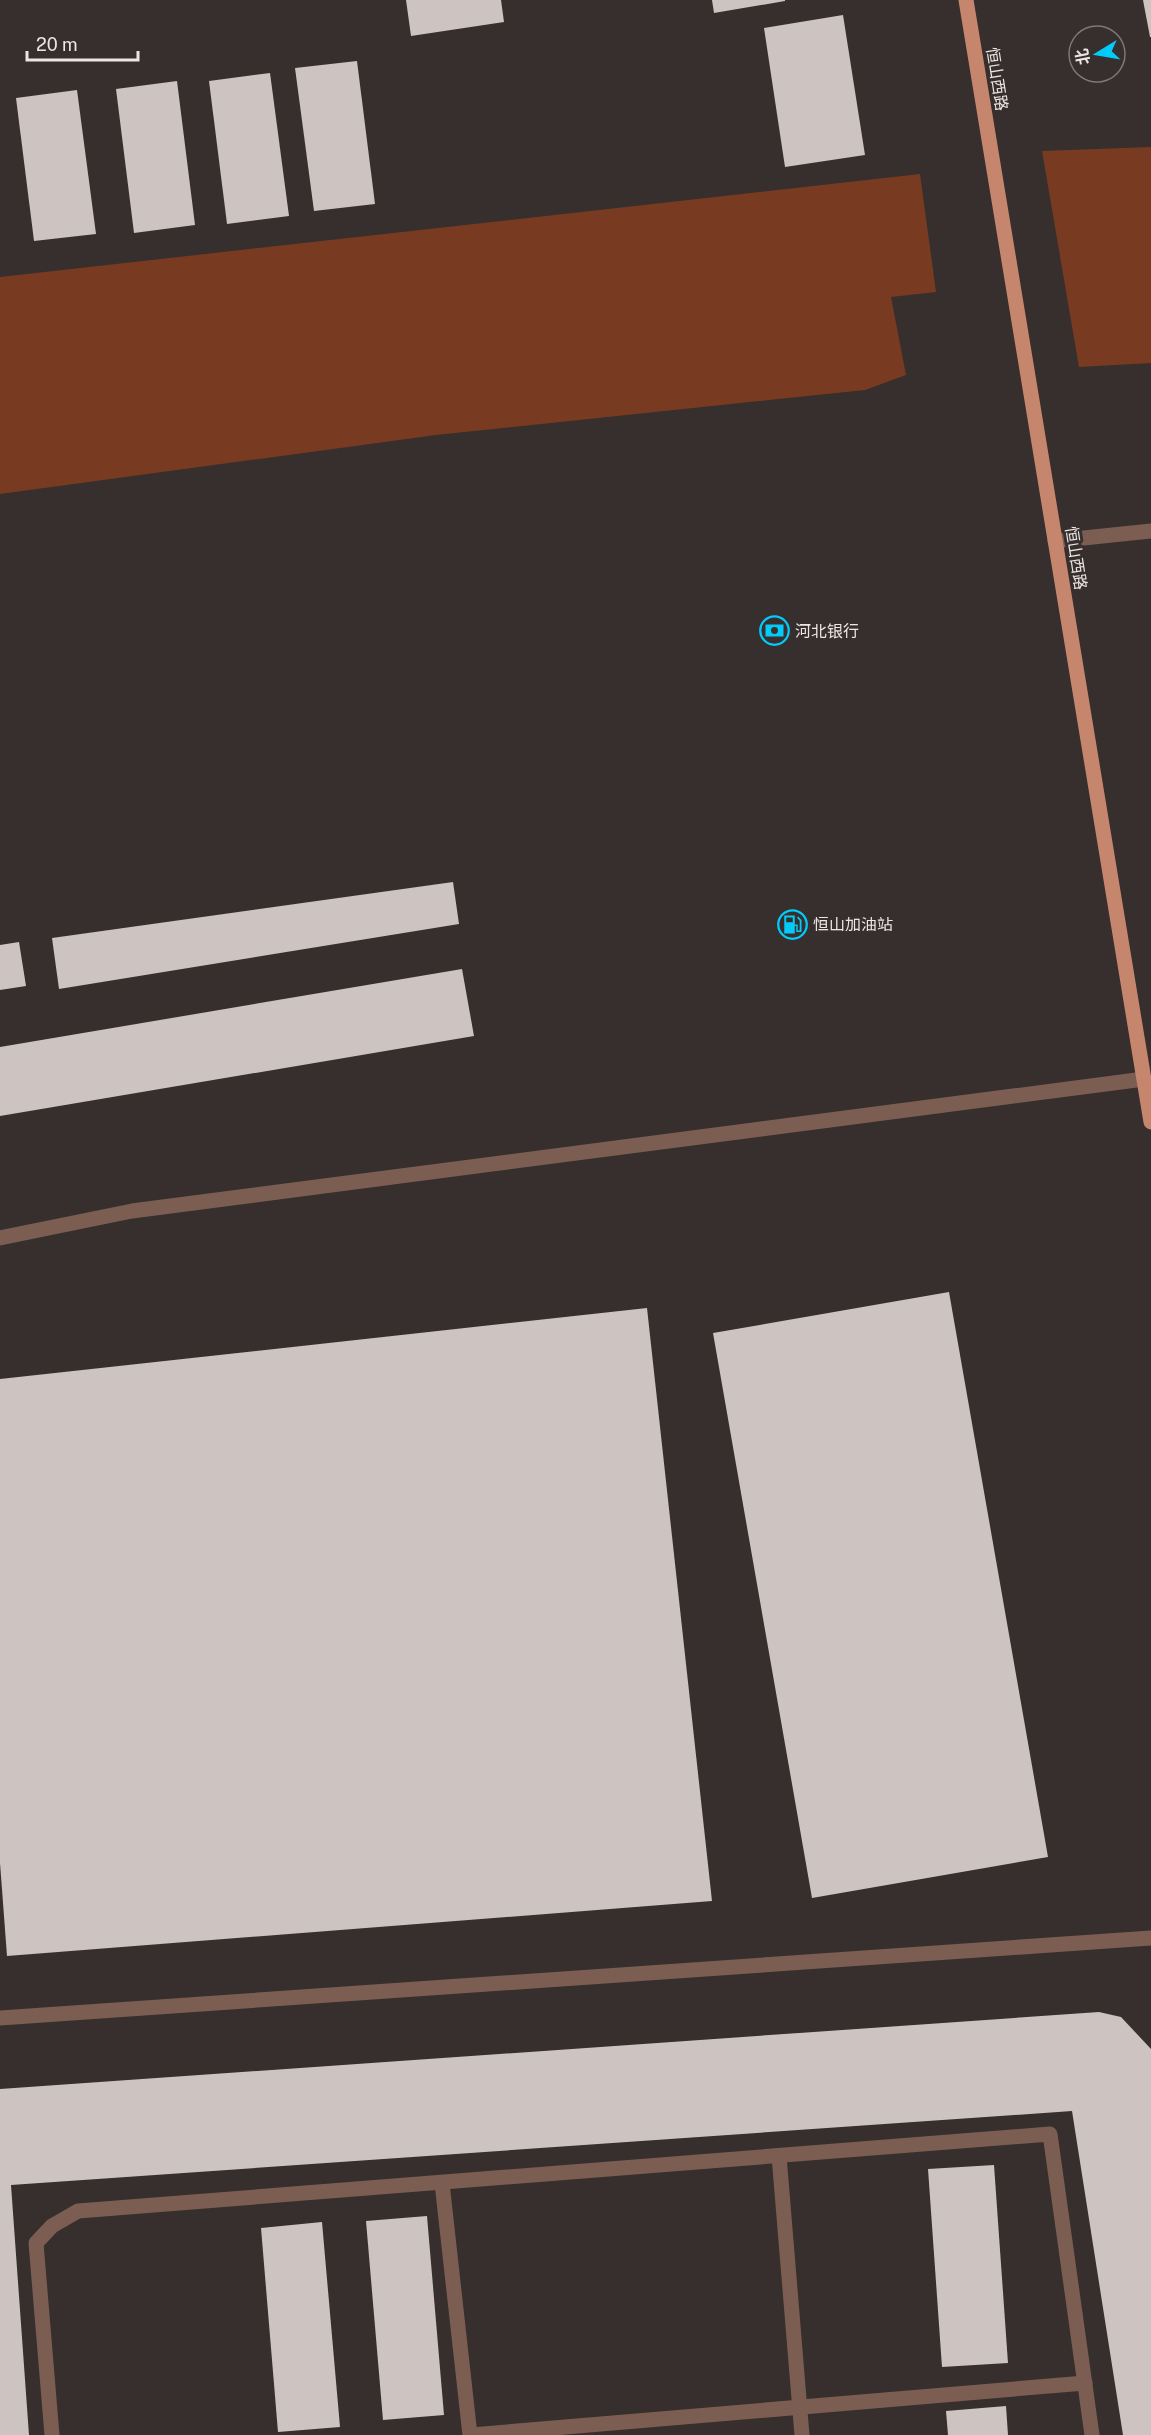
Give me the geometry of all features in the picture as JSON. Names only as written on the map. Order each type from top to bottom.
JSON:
[{"type":"main road","name":"恒山西路","points":[[966,0],[1055,541],[1146,1058],[1144,1079],[1150,1104],[1151,1122]]},
{"type":"street","points":[[1055,541],[1151,531]]},
{"type":"street","points":[[0,1238],[132,1211],[1144,1079]]},
{"type":"street","points":[[0,2018],[1151,1938]]},
{"type":"street","points":[[52,2435],[36,2243],[52,2226],[78,2211],[1050,2134],[1092,2435]]},
{"type":"street","points":[[779,2156],[802,2435]]},
{"type":"street","points":[[442,2183],[470,2435],[1085,2383]]},
{"type":"shaded area","points":[[1151,147],[1151,363],[1079,367],[1042,151]]},
{"type":"shaded area","points":[[920,174],[936,292],[891,297],[906,375],[865,390],[436,435],[0,494],[0,277]]},
{"type":"building","points":[[406,0],[501,0],[504,22],[411,36]]},
{"type":"building","points":[[712,0],[785,0],[785,1],[714,13]]},
{"type":"building","points":[[1143,0],[1151,0],[1151,37],[1150,37]]},
{"type":"building","points":[[843,15],[865,155],[785,167],[764,28]]},
{"type":"building","points":[[357,61],[375,204],[314,211],[295,68]]},
{"type":"building","points":[[270,73],[289,216],[227,224],[209,81]]},
{"type":"building","points":[[177,81],[195,225],[134,233],[116,89]]},
{"type":"building","points":[[77,90],[96,234],[34,241],[16,98]]},
{"type":"building","points":[[453,882],[459,924],[59,989],[52,938]]},
{"type":"building","points":[[19,942],[26,986],[0,990],[0,945]]},
{"type":"building","points":[[462,969],[474,1036],[0,1116],[0,1047]]},
{"type":"building","points":[[949,1292],[1048,1857],[812,1898],[713,1333]]},
{"type":"building","points":[[647,1308],[712,1901],[7,1956],[0,1863],[0,1379]]},
{"type":"building","points":[[1099,2012],[1121,2017],[1151,2049],[1151,2435],[1123,2435],[1072,2111],[11,2185],[29,2435],[0,2435],[0,2089]]},
{"type":"building","points":[[994,2165],[1008,2363],[942,2367],[928,2169]]},
{"type":"building","points":[[427,2216],[444,2415],[383,2420],[366,2221]]},
{"type":"building","points":[[322,2222],[340,2427],[278,2432],[261,2228]]},
{"type":"building","points":[[1006,2406],[1008,2435],[948,2435],[946,2411]]},
{"type":"place","name":"河北银行","points":[[774,631]]},
{"type":"place","name":"恒山加油站","points":[[792,924]]}]
